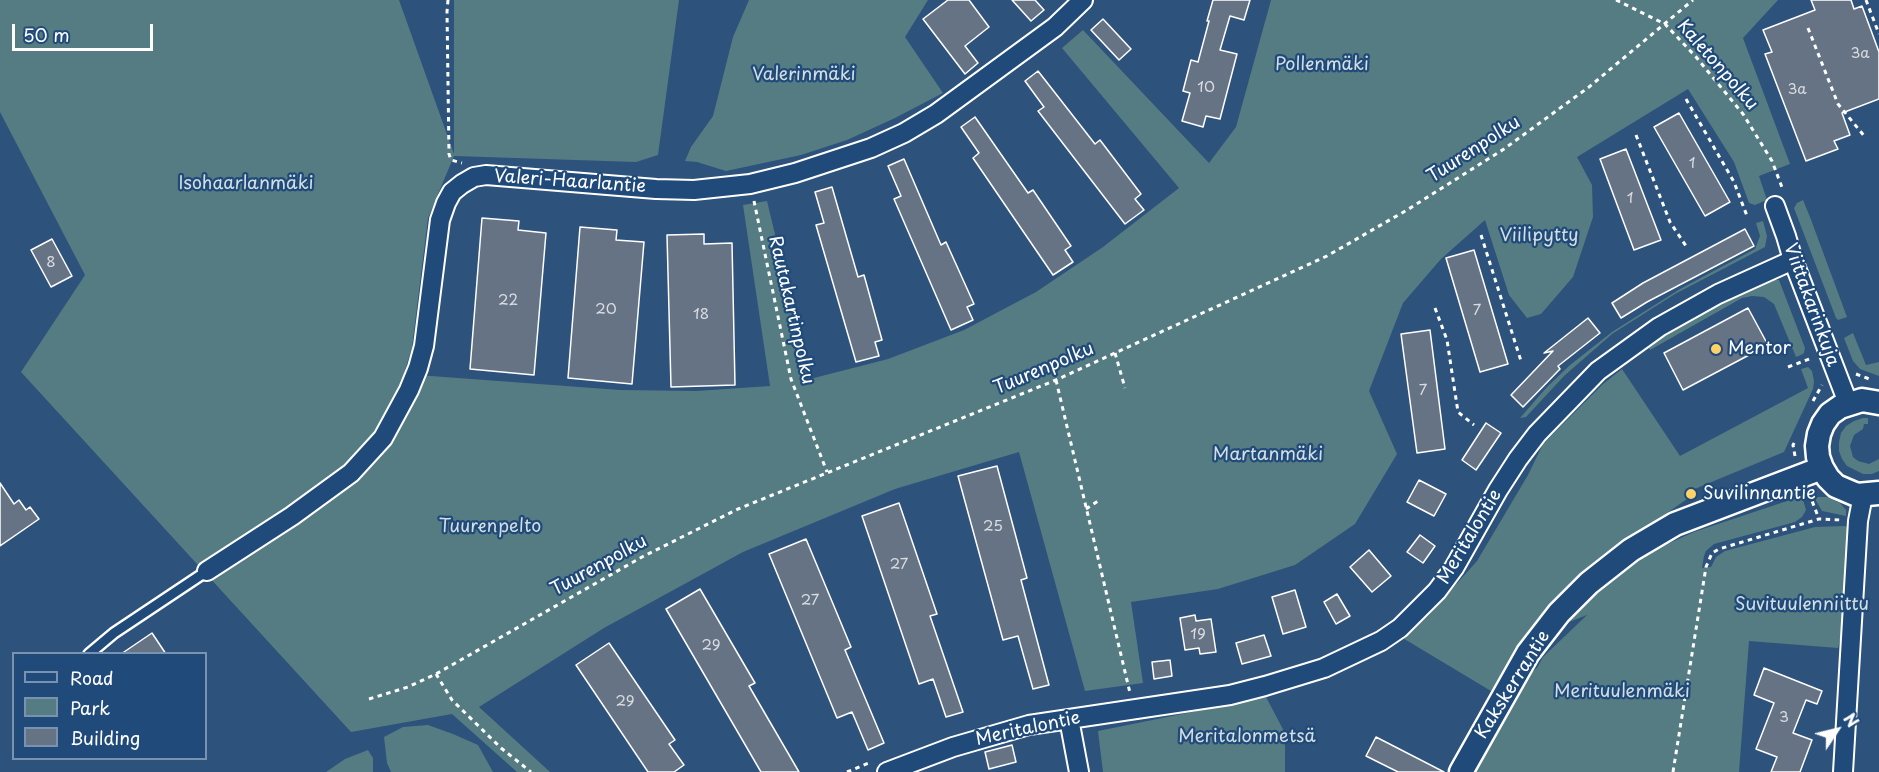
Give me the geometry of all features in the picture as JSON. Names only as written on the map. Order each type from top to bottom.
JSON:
[{"type":"street","name":"Valeri-Haarlantie","points":[[207,571],[292,516],[351,473],[383,438],[418,368],[424,346],[440,220],[452,192],[462,184],[474,177],[486,176],[694,190],[750,184],[795,173],[872,148],[936,114],[1055,27],[1083,0]]},
{"type":"street","name":"Viittakarinkuja","points":[[1775,206],[1792,260],[1848,403]]},
{"type":"street","name":"Meritalontie","points":[[880,767],[1029,725],[1230,695],[1324,668],[1380,641],[1400,628],[1437,591],[1454,568],[1518,459],[1537,434],[1598,371],[1669,321],[1718,294],[1792,260]]},
{"type":"street","points":[[1843,772],[1858,521],[1871,494],[1846,491],[1836,486],[1822,468],[1817,446],[1819,434],[1830,414],[1848,403],[1862,400],[1879,403]]},
{"type":"street","name":"Kakskerrantie","points":[[1461,772],[1528,653],[1559,613],[1589,583],[1630,550],[1675,524],[1822,468]]},
{"type":"street","points":[[1069,719],[1080,772]]},
{"type":"lane","points":[[91,652],[122,627],[207,571]]},
{"type":"path","points":[[448,0],[449,154],[451,160],[461,164],[470,164]]},
{"type":"path","name":"Kaletonpolku","points":[[1616,0],[1665,24],[1696,57],[1743,114],[1775,169]]},
{"type":"path","name":"Tuurenpolku","points":[[369,699],[408,687],[436,674],[642,556],[738,509],[1056,380],[1328,256],[1407,210],[1513,142],[1589,87],[1693,0]]},
{"type":"path","points":[[1866,0],[1879,34]]},
{"type":"path","points":[[1808,28],[1838,104],[1865,137]]},
{"type":"path","points":[[1686,99],[1734,182],[1748,216]]},
{"type":"path","points":[[1636,135],[1670,222],[1686,246]]},
{"type":"path","name":"Rautakartinpolku","points":[[750,184],[791,380],[827,472]]},
{"type":"path","points":[[1481,234],[1521,361]]},
{"type":"path","points":[[1435,308],[1447,340],[1458,412],[1474,426]]},
{"type":"path","points":[[1115,353],[1125,387]]},
{"type":"path","points":[[1788,367],[1813,358]]},
{"type":"path","points":[[1853,373],[1879,383]]},
{"type":"path","points":[[1056,380],[1130,694]]},
{"type":"path","points":[[1810,494],[1820,519]]},
{"type":"path","points":[[1086,509],[1098,501]]},
{"type":"path","points":[[1673,772],[1706,567],[1712,554],[1719,549],[1820,519],[1850,520]]},
{"type":"path","points":[[436,674],[452,700],[501,748],[531,772]]},
{"type":"path","points":[[848,772],[880,767]]},
{"type":"green space","points":[[0,0],[399,0],[454,154],[454,0],[679,0],[658,155],[636,162],[454,156],[428,218],[412,347],[404,374],[620,390],[696,391],[770,386],[743,205],[767,201],[810,379],[888,359],[964,330],[1036,292],[1103,247],[1179,188],[1062,48],[1083,30],[1209,163],[1236,127],[1271,0],[1778,0],[1743,38],[1790,164],[1759,176],[1767,200],[1755,205],[1749,203],[1734,162],[1688,89],[1577,157],[1592,185],[1593,217],[1573,277],[1541,314],[1527,318],[1509,295],[1485,220],[1441,259],[1403,303],[1369,391],[1397,454],[1355,524],[1295,565],[1218,589],[1131,602],[1143,683],[1085,691],[1019,452],[895,489],[743,552],[604,628],[479,707],[550,772],[517,772],[452,714],[351,732],[21,372],[85,275],[0,112]]},
{"type":"green space","name":"Valerinmäki","points":[[749,0],[928,0],[905,37],[943,93],[847,140],[801,155],[726,171],[697,162],[685,161],[691,147],[713,116],[733,37]]},
{"type":"green space","points":[[1803,200],[1847,317],[1838,320],[1794,208]]},
{"type":"green space","points":[[1763,221],[1767,236],[1765,247],[1675,294],[1612,334],[1564,376],[1526,417],[1520,418],[1570,365],[1612,332],[1680,289],[1755,249],[1760,236],[1756,223]]},
{"type":"green space","points":[[1768,279],[1779,280],[1805,348],[1801,355],[1796,357],[1774,304],[1764,297],[1752,296],[1742,298],[1650,350],[1648,344],[1663,334]]},
{"type":"green space","points":[[1853,333],[1866,365],[1879,362],[1879,376],[1860,369],[1853,361],[1844,338]]},
{"type":"green space","points":[[1808,367],[1812,371],[1813,389],[1784,452],[1685,493],[1687,499],[1626,542],[1566,591],[1527,635],[1491,691],[1401,637],[1427,617],[1477,561],[1528,475],[1543,444],[1603,384],[1622,369],[1680,456],[1808,388],[1801,369]]},
{"type":"green space","points":[[1868,418],[1868,424],[1864,424],[1863,429],[1854,435],[1850,446],[1853,457],[1858,461],[1869,464],[1879,459],[1879,471],[1872,474],[1863,474],[1847,466],[1839,451],[1841,433],[1846,426]]},
{"type":"green space","points":[[1802,496],[1806,510],[1795,522],[1714,544],[1704,556],[1702,568],[1711,567],[1716,557],[1725,551],[1815,527],[1845,526],[1849,528],[1842,632],[1838,648],[1749,641],[1739,772],[1472,772],[1528,675],[1537,668],[1543,657],[1587,615],[1569,622],[1550,643],[1558,628],[1591,595],[1655,550],[1674,541],[1694,532]]},
{"type":"green space","points":[[1814,497],[1827,497],[1840,503],[1846,510],[1846,516],[1822,511]]},
{"type":"green space","name":"Meritalonmetsä","points":[[1266,697],[1285,733],[1285,772],[1103,772],[1098,731]]},
{"type":"green space","points":[[428,725],[478,745],[493,772],[391,772],[387,763],[384,737],[403,727]]},
{"type":"green space","points":[[368,750],[373,758],[373,772],[326,772],[345,759]]},
{"type":"building","points":[[948,0],[969,0],[989,27],[965,46],[978,63],[965,74],[923,19]]},
{"type":"building","points":[[1012,0],[1035,0],[1044,10],[1031,21]]},
{"type":"building","points":[[1213,0],[1250,0],[1244,20],[1230,16],[1220,50],[1237,54],[1220,119],[1206,116],[1203,127],[1182,121],[1190,93],[1183,91],[1191,60],[1198,62]]},
{"type":"building","points":[[1811,0],[1851,0],[1854,9],[1862,6],[1879,52],[1879,99],[1842,113],[1850,135],[1834,141],[1838,149],[1806,161],[1765,54],[1772,52],[1763,30],[1815,10]]},
{"type":"building","points":[[1103,19],[1131,49],[1119,60],[1091,30]]},
{"type":"building","points":[[1038,71],[1095,144],[1100,140],[1141,194],[1135,199],[1144,210],[1125,224],[1038,111],[1044,107],[1025,81]]},
{"type":"building","points":[[1679,113],[1730,202],[1705,216],[1654,127]]},
{"type":"building","points":[[975,117],[1028,193],[1033,190],[1071,246],[1065,250],[1073,262],[1053,275],[973,158],[979,153],[961,127]]},
{"type":"building","points":[[1626,149],[1661,240],[1634,250],[1600,159]]},
{"type":"building","points":[[904,159],[941,245],[946,242],[974,304],[967,307],[973,320],[951,330],[894,199],[901,196],[888,166]]},
{"type":"building","points":[[832,187],[858,277],[864,275],[882,340],[875,342],[879,356],[856,362],[816,225],[824,223],[815,192]]},
{"type":"building","points":[[482,218],[519,221],[518,230],[546,233],[534,375],[470,369]]},
{"type":"building","points":[[580,227],[617,230],[616,240],[644,242],[632,384],[568,378]]},
{"type":"building","points":[[1745,229],[1754,246],[1621,318],[1612,303],[1643,283]]},
{"type":"building","points":[[704,234],[704,244],[732,243],[735,385],[671,387],[667,235]]},
{"type":"building","points":[[52,239],[72,276],[51,287],[31,250]]},
{"type":"building","points":[[1474,250],[1508,364],[1480,372],[1446,258]]},
{"type":"building","name":"Mentor","points":[[1748,308],[1768,345],[1683,390],[1664,353]]},
{"type":"building","points":[[1588,318],[1600,333],[1558,366],[1560,369],[1523,407],[1511,395],[1553,351],[1544,353]]},
{"type":"building","points":[[1430,330],[1445,449],[1417,453],[1401,334]]},
{"type":"building","points":[[1486,423],[1501,433],[1476,470],[1462,460]]},
{"type":"building","points":[[997,466],[1027,578],[1021,580],[1049,685],[1033,689],[1018,636],[1003,640],[958,476]]},
{"type":"building","points":[[1419,480],[1446,494],[1434,516],[1407,502]]},
{"type":"building","points":[[0,483],[14,504],[19,500],[26,510],[30,507],[39,519],[0,546]]},
{"type":"building","points":[[899,503],[937,614],[930,616],[963,712],[946,717],[933,679],[919,684],[862,516]]},
{"type":"building","points":[[1420,535],[1435,546],[1423,563],[1407,552]]},
{"type":"building","points":[[806,539],[851,647],[845,650],[884,743],[868,750],[852,712],[837,718],[769,554]]},
{"type":"building","points":[[1369,550],[1391,576],[1372,592],[1350,567]]},
{"type":"building","points":[[700,589],[755,683],[749,686],[799,772],[761,772],[666,609]]},
{"type":"building","points":[[1295,590],[1306,627],[1283,634],[1272,597]]},
{"type":"building","points":[[1337,594],[1350,616],[1336,624],[1324,602]]},
{"type":"building","points":[[1195,615],[1196,621],[1211,619],[1216,652],[1200,654],[1199,648],[1185,650],[1180,618]]},
{"type":"building","points":[[152,633],[165,652],[124,652]]},
{"type":"building","points":[[1264,635],[1271,656],[1242,664],[1236,643]]},
{"type":"building","points":[[609,643],[675,740],[669,744],[684,765],[674,772],[648,772],[576,665]]},
{"type":"building","points":[[1170,660],[1172,676],[1154,679],[1152,662]]},
{"type":"building","points":[[1764,668],[1822,691],[1817,704],[1806,700],[1793,733],[1812,740],[1800,772],[1771,772],[1777,757],[1756,749],[1774,703],[1754,695]]},
{"type":"building","points":[[1376,737],[1444,772],[1398,772],[1366,756]]},
{"type":"building","points":[[1012,745],[1016,762],[989,769],[985,752]]},
{"type":"place","name":"Mentor","points":[[1716,349]]},
{"type":"place","name":"Suvilinnantie","points":[[1691,494]]},
{"type":"park label","name":"Pollenmäki","points":[[1322,65]]},
{"type":"park label","name":"Isohaarlanmäki","points":[[246,184]]},
{"type":"park label","name":"Viilipytty","points":[[1539,236]]},
{"type":"park label","name":"Martanmäki","points":[[1268,455]]},
{"type":"park label","name":"Tuurenpelto","points":[[490,527]]},
{"type":"park label","name":"Suvituulenniittu","points":[[1802,605]]},
{"type":"park label","name":"Merituulenmäki","points":[[1622,692]]}]
